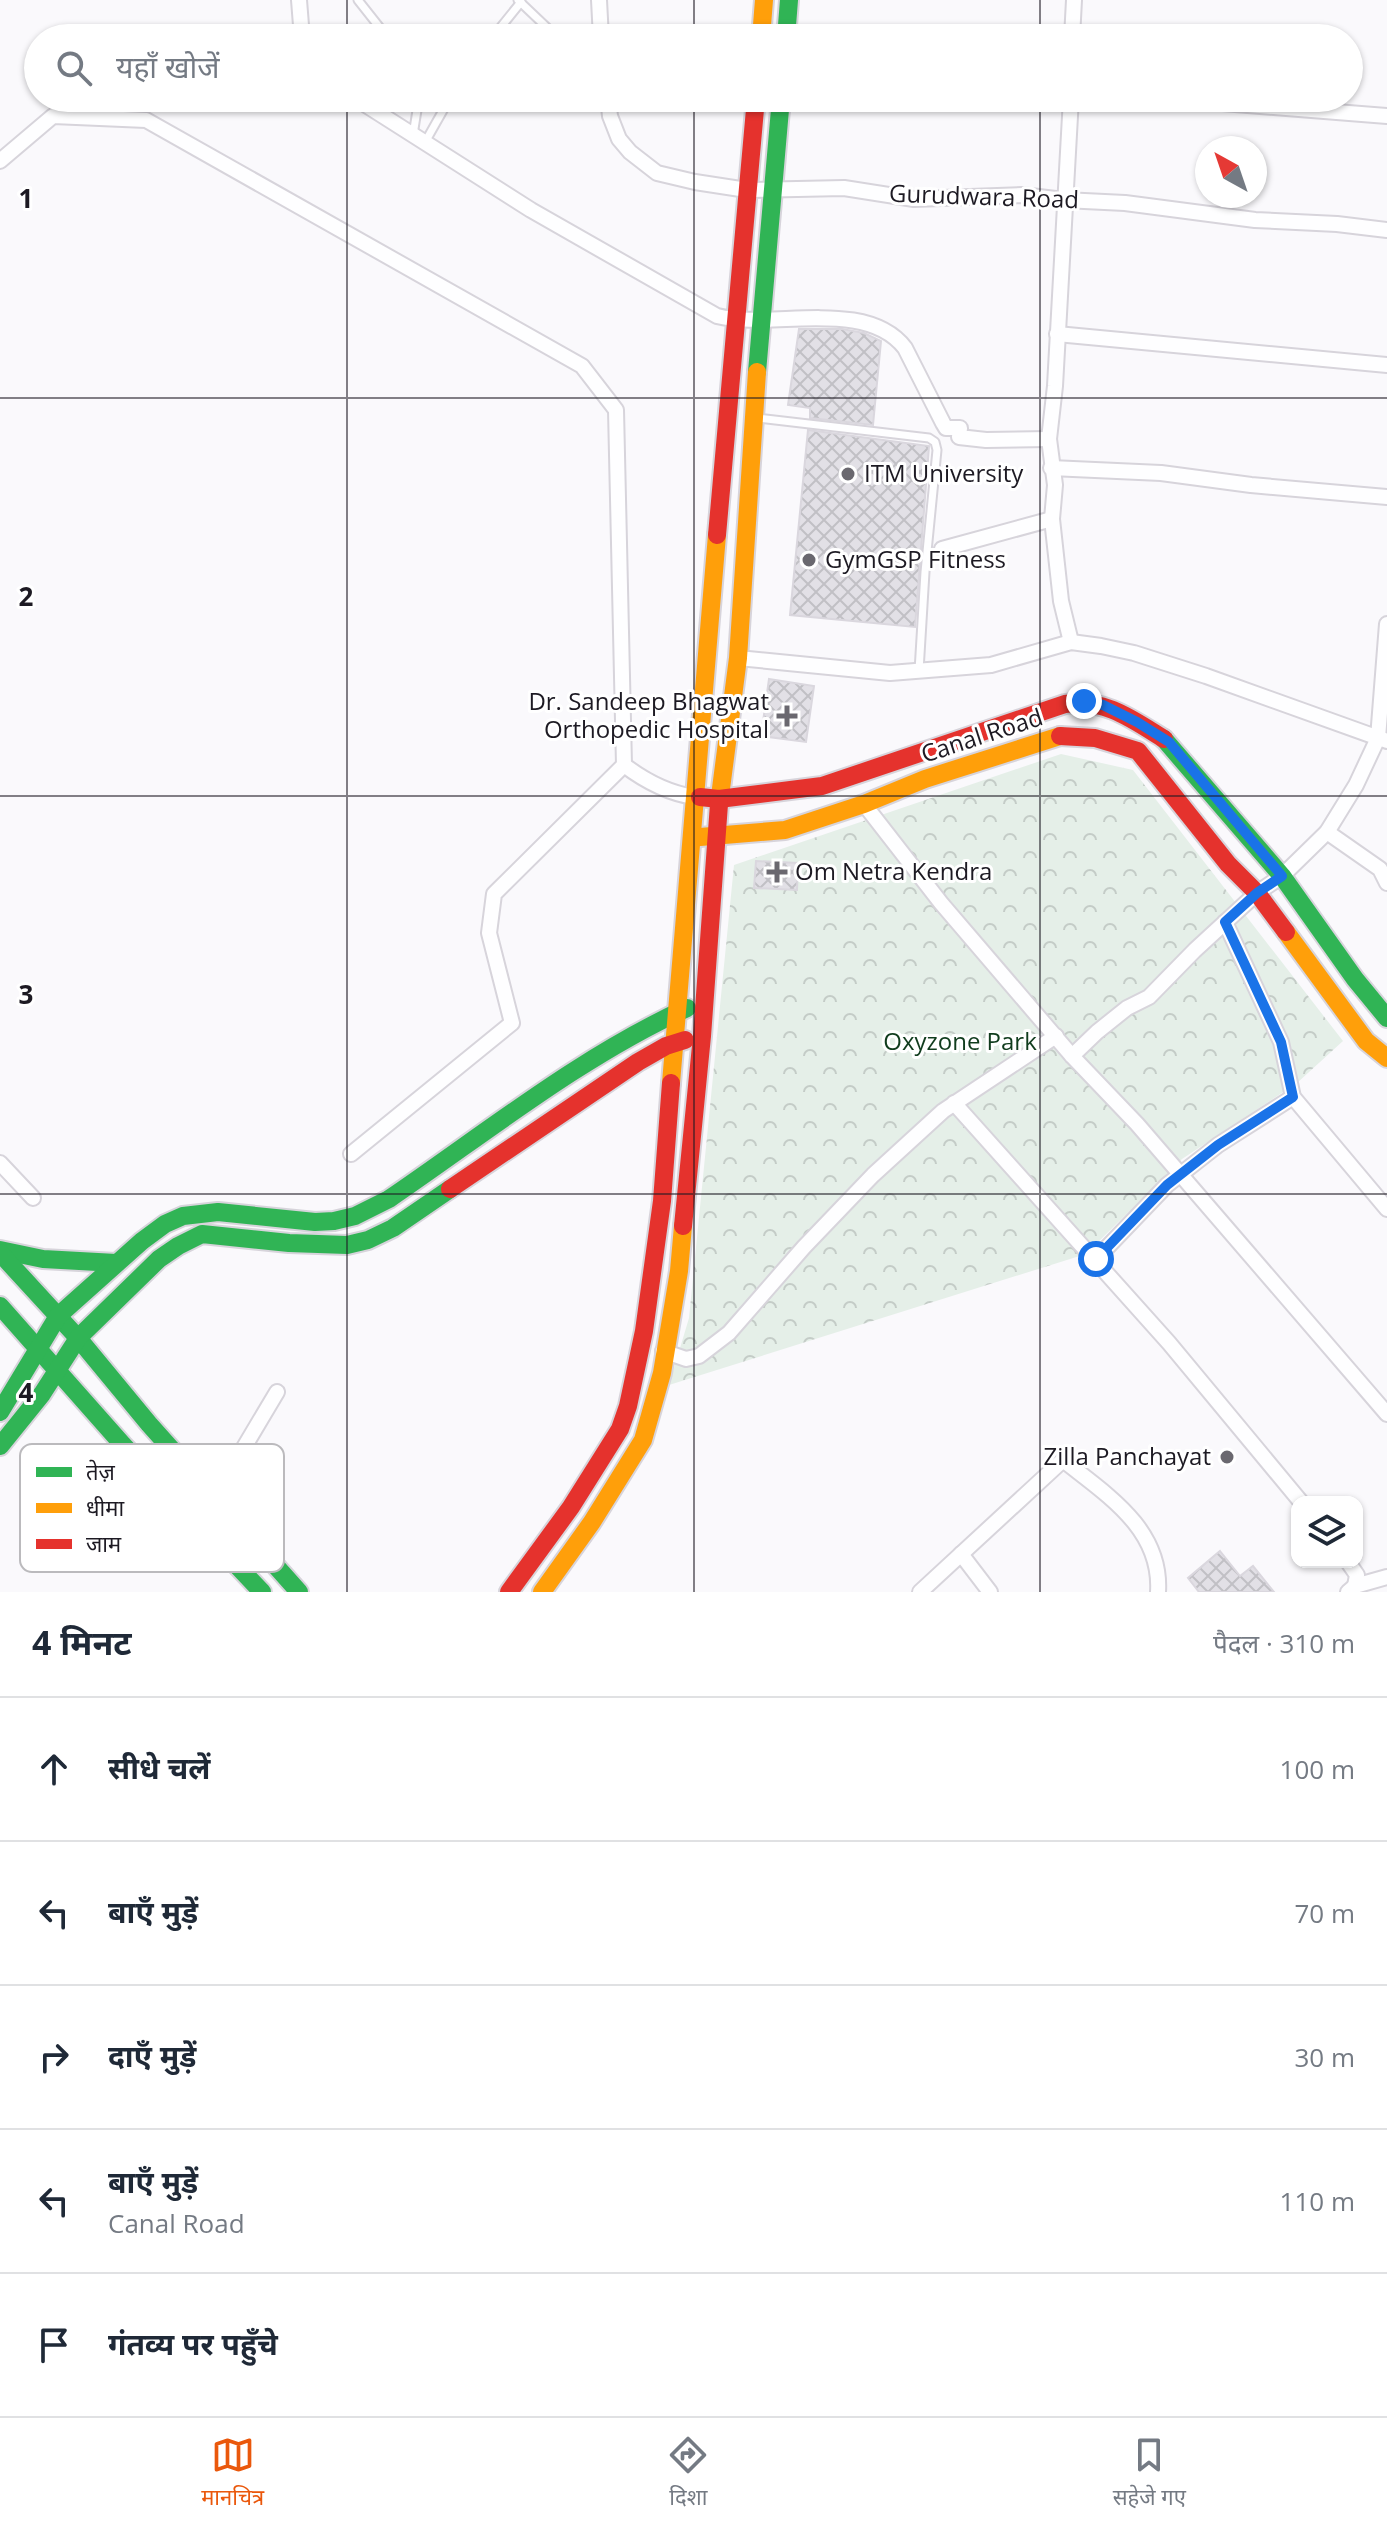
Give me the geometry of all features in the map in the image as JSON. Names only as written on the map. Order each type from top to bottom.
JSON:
[{"type":"main road","points":[[762,24],[764,0]]},
{"type":"main road","points":[[787,24],[789,0]]},
{"type":"main road","points":[[509,1592],[605,1456],[628,1406],[640,1351],[662,1201],[755,112]]},
{"type":"main road","points":[[542,1592],[601,1508],[643,1440],[666,1351],[687,1204],[705,1003],[715,837],[738,658],[760,319],[780,112]]},
{"type":"main road","name":"Canal Road","points":[[694,797],[719,799],[822,786],[1031,715],[1084,701],[1103,705],[1169,742],[1282,876],[1355,979],[1387,1018]]},
{"type":"main road","name":"Canal Road","points":[[691,837],[785,830],[1051,737],[1073,733],[1138,751],[1228,864],[1257,893],[1366,1041],[1387,1058]]},
{"type":"main road","points":[[0,1412],[58,1316],[165,1224],[200,1212],[315,1222],[355,1216],[389,1199],[600,1054],[677,1010],[705,1003]]},
{"type":"main road","points":[[0,1446],[42,1394],[78,1338],[159,1259],[202,1234],[318,1245],[347,1245],[368,1240],[393,1228],[611,1079],[676,1042],[702,1036]]},
{"type":"main road","points":[[0,1252],[43,1259],[116,1263]]},
{"type":"main road","points":[[0,1252],[168,1444]]},
{"type":"main road","points":[[0,1306],[125,1444]]},
{"type":"main road","points":[[244,1572],[262,1592]]},
{"type":"main road","points":[[281,1572],[299,1592]]},
{"type":"street","points":[[299,0],[301,24]]},
{"type":"street","points":[[599,0],[600,24]]},
{"type":"street","points":[[1073,24],[1074,0]]},
{"type":"street","points":[[376,112],[531,210],[717,316],[737,321],[792,317],[882,327],[905,348],[946,428],[960,428],[959,437],[1001,441],[1049,439]]},
{"type":"street","name":"Gurudwara Road","points":[[610,112],[619,139],[657,173],[747,190],[844,188],[914,199],[1022,195],[1125,203],[1255,220],[1387,230]]},
{"type":"street","points":[[1070,112],[1049,439],[1055,485],[1052,519],[1061,601],[1071,642]]},
{"type":"street","points":[[1337,112],[1387,116]]},
{"type":"street","points":[[0,161],[53,116],[146,120],[582,366],[616,410],[624,765],[494,894],[489,933],[512,1023],[351,1154]]},
{"type":"street","points":[[1057,334],[1387,365]]},
{"type":"street","points":[[1051,468],[1161,473],[1251,485],[1387,497]]},
{"type":"street","points":[[942,549],[1052,519]]},
{"type":"street","points":[[1072,1056],[1127,1008],[1149,997],[1225,922],[1257,893],[1282,876],[1327,832],[1382,739],[1387,624]]},
{"type":"street","points":[[738,658],[890,673],[991,665],[1071,642],[1134,653],[1382,739]]},
{"type":"street","points":[[624,765],[642,778],[676,794],[694,797]]},
{"type":"street","points":[[864,804],[941,903],[1072,1056],[1180,1174],[1387,1414]]},
{"type":"street","points":[[1327,832],[1383,869],[1387,883]]},
{"type":"street","points":[[1225,922],[1281,1042],[1293,1097],[1387,1209]]},
{"type":"street","points":[[640,1351],[666,1351],[686,1359],[699,1356],[729,1333],[804,1247],[873,1175],[943,1111],[1056,1036]]},
{"type":"street","points":[[1096,1259],[1180,1174],[1218,1145],[1293,1097]]},
{"type":"street","points":[[954,1103],[1096,1259],[1296,1496]]},
{"type":"street","points":[[0,1163],[33,1198]]},
{"type":"street","points":[[246,1444],[277,1392]]},
{"type":"street","points":[[920,1592],[1063,1460],[1123,1509],[1145,1535],[1159,1570],[1158,1592]]},
{"type":"street","points":[[961,1554],[990,1592]]},
{"type":"street","points":[[1352,1568],[1357,1575],[1352,1589]]},
{"type":"street","points":[[1352,1589],[1387,1577]]},
{"type":"lane","points":[[358,0],[377,24]]},
{"type":"lane","points":[[503,24],[520,1],[544,24]]},
{"type":"lane","points":[[419,112],[419,140]]},
{"type":"lane","points":[[419,140],[440,112]]},
{"type":"lane","points":[[753,418],[929,438],[935,442],[937,450],[919,671]]},
{"type":"green space","name":"Oxyzone Park","points":[[1061,754],[1133,770],[1343,1041],[1297,1083],[1182,1159],[1086,1254],[669,1385],[689,1318],[734,865]]},
{"type":"building","points":[[799,329],[842,329],[864,333],[881,341],[873,425],[810,418],[810,408],[788,405]]},
{"type":"building","points":[[808,430],[929,446],[915,627],[790,615]]},
{"type":"building","points":[[769,679],[814,686],[806,742],[761,736]]},
{"type":"building","points":[[756,861],[798,863],[797,890],[754,888]]},
{"type":"building","points":[[1220,1551],[1240,1576],[1253,1566],[1274,1592],[1199,1592],[1188,1578]]},
{"type":"traffic: fast","points":[[787,24],[789,0]]},
{"type":"traffic: fast","points":[[757,372],[780,112]]},
{"type":"traffic: fast","points":[[1164,739],[1282,876],[1355,979],[1387,1018]]},
{"type":"traffic: fast","points":[[0,1412],[58,1316],[165,1224],[183,1216],[218,1212],[315,1222],[355,1216],[389,1199],[534,1097],[609,1049],[687,1008]]},
{"type":"traffic: fast","points":[[0,1446],[42,1394],[78,1338],[159,1259],[178,1246],[202,1234],[347,1245],[368,1240],[393,1228],[450,1189]]},
{"type":"traffic: fast","points":[[0,1250],[43,1259],[116,1263]]},
{"type":"traffic: fast","points":[[0,1253],[78,1338],[167,1444]]},
{"type":"traffic: fast","points":[[0,1306],[122,1444]]},
{"type":"traffic: fast","points":[[243,1572],[262,1592]]},
{"type":"traffic: fast","points":[[281,1572],[299,1592]]},
{"type":"traffic: slow","points":[[762,24],[764,0]]},
{"type":"traffic: slow","points":[[719,804],[738,658],[757,372]]},
{"type":"traffic: slow","points":[[671,1083],[717,535]]},
{"type":"traffic: slow","points":[[700,837],[785,830],[864,804],[925,779],[1060,736]]},
{"type":"traffic: slow","points":[[1286,932],[1366,1041],[1387,1058]]},
{"type":"traffic: slow","points":[[542,1592],[592,1522],[643,1440],[662,1373],[679,1271],[683,1226]]},
{"type":"traffic: jam","points":[[717,535],[755,112]]},
{"type":"traffic: jam","points":[[700,797],[719,799],[822,786],[1065,704],[1105,707],[1164,739]]},
{"type":"traffic: jam","points":[[1060,736],[1095,738],[1138,751],[1286,932]]},
{"type":"traffic: jam","points":[[683,1226],[702,1036],[719,804]]},
{"type":"traffic: jam","points":[[450,1189],[638,1062],[666,1046],[685,1040]]},
{"type":"traffic: jam","points":[[509,1592],[571,1507],[620,1429],[628,1406],[644,1331],[662,1201],[671,1083]]},
{"type":"place","name":"ITM University","points":[[848,474]]},
{"type":"place","name":"GymGSP Fitness","points":[[809,560]]},
{"type":"place","name":"Dr. Sandeep Bhagwat Orthopedic Hospital","points":[[787,716]]},
{"type":"place","name":"Om Netra Kendra","points":[[777,872]]},
{"type":"place","name":"Zilla Panchayat","points":[[1227,1457]]},
{"type":"route","points":[[1084,701],[1103,705],[1169,742],[1282,876],[1257,893],[1225,922],[1281,1042],[1293,1097],[1218,1145],[1167,1185],[1096,1259]]}]
